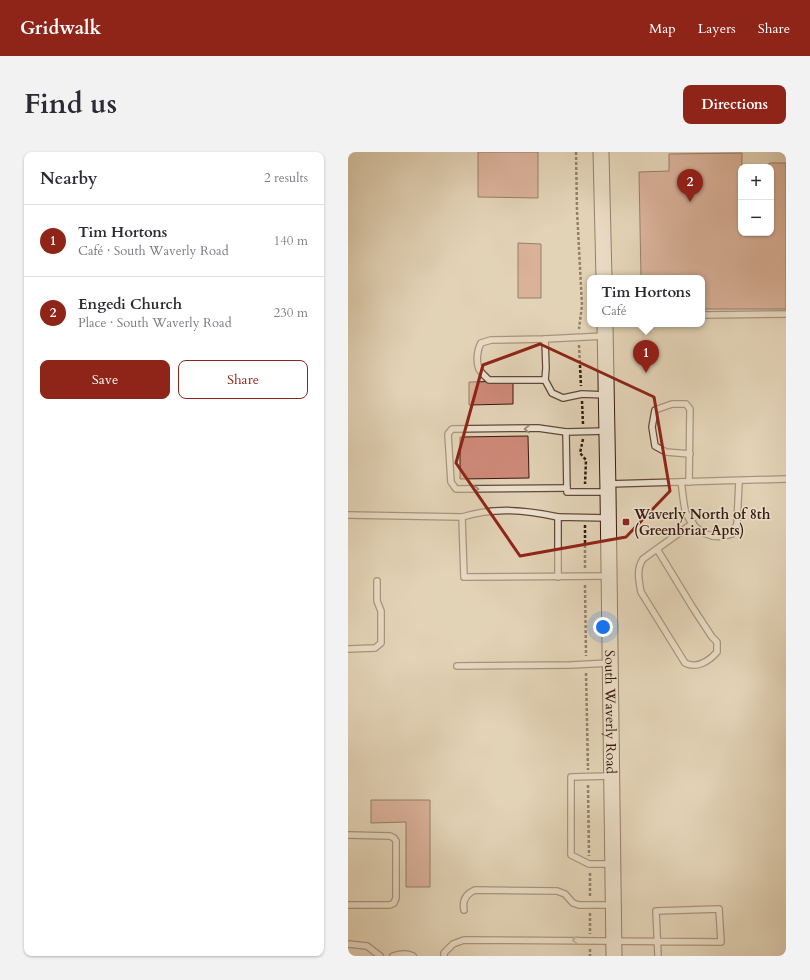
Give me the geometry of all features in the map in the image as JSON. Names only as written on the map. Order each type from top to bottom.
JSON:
[{"type":"main road","points":[[601,152],[604,275]]},
{"type":"main road","name":"South Waverly Road","points":[[605,330],[614,956]]},
{"type":"lane","points":[[705,315],[786,314]]},
{"type":"lane","points":[[545,380],[489,380],[479,370],[478,348],[481,343],[491,340],[579,337],[605,330]]},
{"type":"lane","points":[[545,339],[545,380],[552,393],[563,398],[582,394],[606,395]]},
{"type":"lane","points":[[689,482],[690,454],[690,409],[686,404],[672,404],[655,410],[652,427],[655,446],[666,452],[690,454]]},
{"type":"lane","points":[[567,488],[456,489],[452,482],[448,434],[452,429],[538,428],[566,432],[607,431]]},
{"type":"lane","points":[[566,432],[567,492],[584,492],[608,488],[681,482],[786,479]]},
{"type":"lane","points":[[681,482],[686,512],[693,523],[700,531],[710,536],[726,536],[732,534],[737,524],[739,481]]},
{"type":"lane","points":[[348,515],[462,517],[489,511],[515,510],[558,517],[608,518]]},
{"type":"lane","points":[[462,517],[464,577],[609,576]]},
{"type":"lane","points":[[558,517],[558,577]]},
{"type":"lane","points":[[657,549],[697,614],[717,642],[717,652],[712,658],[696,666],[685,663],[641,592],[638,580],[640,563],[657,549],[693,523]]},
{"type":"lane","points":[[348,649],[375,648],[381,643],[381,612],[377,601],[377,581]]},
{"type":"lane","points":[[457,666],[571,666],[610,663]]},
{"type":"lane","points":[[612,776],[571,777],[571,855],[590,864],[613,864]]},
{"type":"lane","points":[[348,835],[390,836],[396,841],[396,898],[394,903],[390,905],[348,906]]},
{"type":"lane","points":[[464,910],[464,898],[474,890],[557,891],[565,894],[573,904],[614,905]]},
{"type":"lane","points":[[444,956],[444,953],[453,944],[464,940],[590,940],[657,942],[722,942],[720,909],[656,911],[657,942],[658,956]]},
{"type":"lane","points":[[348,944],[368,946],[380,956]]},
{"type":"lane","points":[[393,956],[398,954],[409,954],[413,956]]},
{"type":"path","points":[[576,152],[576,211],[582,305],[579,337],[579,375],[582,394],[583,440],[580,453],[586,460],[584,472],[584,492]]},
{"type":"path","points":[[585,517],[590,956]]},
{"type":"highlighted area","points":[[540,344],[654,397],[670,491],[626,537],[520,556],[456,463],[483,365]]},
{"type":"building","points":[[478,152],[538,152],[538,198],[478,197]]},
{"type":"building","points":[[742,153],[742,164],[738,164],[738,236],[774,236],[774,164],[769,164],[786,163],[786,309],[705,309],[705,275],[641,275],[639,172],[669,171],[669,154]]},
{"type":"building","points":[[518,243],[541,244],[541,298],[518,298]]},
{"type":"building","points":[[513,381],[513,404],[469,405],[469,382]]},
{"type":"building","points":[[528,436],[529,478],[460,479],[460,437]]},
{"type":"building","points":[[371,800],[430,800],[430,887],[406,887],[406,822],[371,823]]},
{"type":"place","name":"Engedi Church","points":[[690,202]]},
{"type":"place","name":"Tim Hortons","points":[[646,373]]},
{"type":"place","name":"Waverly North of 8th (Greenbriar Apts)","points":[[626,522]]}]
